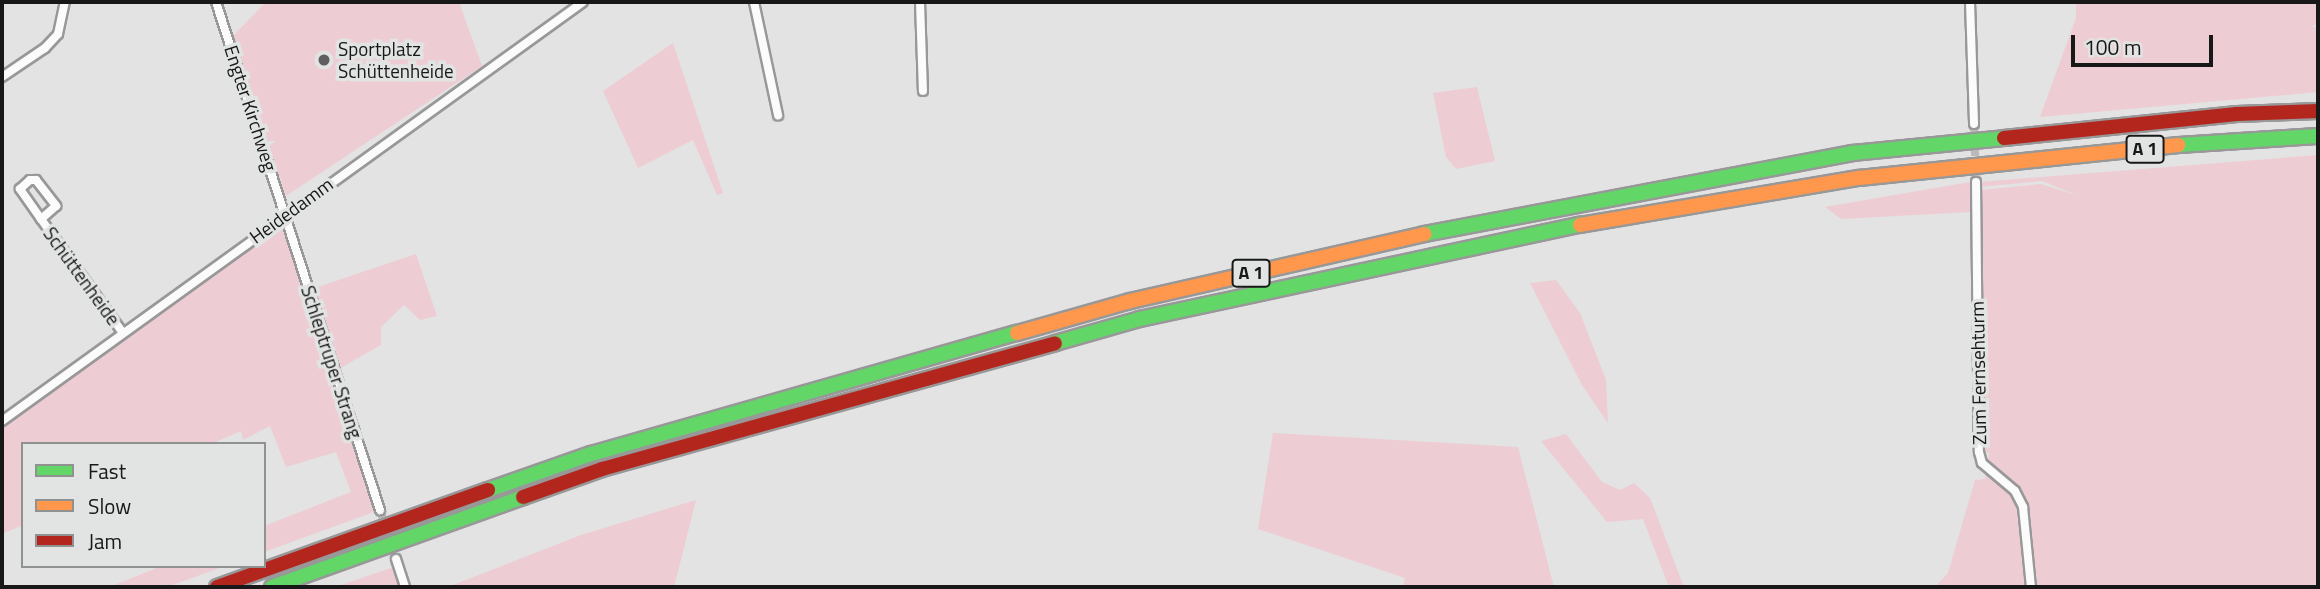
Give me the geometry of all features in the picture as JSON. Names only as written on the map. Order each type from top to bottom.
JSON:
[{"type":"highway","name":"A 1","points":[[217,587],[591,454],[1130,301],[1496,217],[1852,153],[2237,114],[2318,111]]},
{"type":"highway","name":"A 1","points":[[272,587],[615,465],[1140,319],[1498,239],[1859,178],[2239,139],[2318,135]]},
{"type":"street","points":[[2,77],[46,48],[58,34],[65,2]]},
{"type":"street","name":"Engter Kirchweg","points":[[216,2],[285,215]]},
{"type":"street","name":"Heidedamm","points":[[2,421],[583,2]]},
{"type":"street","points":[[754,2],[778,115]]},
{"type":"street","points":[[920,2],[923,91]]},
{"type":"street","points":[[1970,2],[1974,124]]},
{"type":"street","name":"Schüttenheide","points":[[41,219],[55,206],[36,180],[30,180],[20,189],[41,219],[123,333]]},
{"type":"street","name":"Zum Fernsehturm","points":[[1976,182],[1979,452],[1982,463],[2015,491],[2023,507],[2031,587]]},
{"type":"street","name":"Schleptruper Strang","points":[[285,215],[380,510]]},
{"type":"street","points":[[396,559],[405,587]]},
{"type":"shaded area","points":[[266,2],[459,2],[482,66],[286,196],[233,36]]},
{"type":"shaded area","points":[[2076,2],[2318,2],[2318,24],[2312,26],[2318,29],[2318,92],[2040,117],[2076,18]]},
{"type":"shaded area","points":[[673,43],[723,193],[717,195],[693,140],[638,168],[603,91]]},
{"type":"shaded area","points":[[1477,87],[1495,161],[1456,169],[1446,157],[1433,93]]},
{"type":"shaded area","points":[[2318,155],[2318,587],[1935,587],[1948,573],[1975,480],[1985,479],[1989,454],[1982,448],[1981,190],[2041,184],[2079,196],[2042,181],[1980,187],[1979,182]]},
{"type":"shaded area","points":[[1970,182],[1970,212],[1841,219],[1825,207]]},
{"type":"shaded area","points":[[285,215],[374,512],[266,551],[266,525],[351,492],[336,452],[286,467],[270,426],[243,440],[241,431],[216,442],[21,442],[21,526],[2,534],[2,421]]},
{"type":"shaded area","points":[[416,254],[437,316],[420,320],[404,305],[381,327],[381,345],[335,371],[309,290]]},
{"type":"shaded area","points":[[1556,280],[1580,313],[1606,380],[1608,423],[1582,385],[1530,283]]},
{"type":"shaded area","points":[[1273,433],[1518,447],[1554,587],[1403,587],[1405,578],[1258,529]]},
{"type":"shaded area","points":[[1566,434],[1602,482],[1620,490],[1634,483],[1650,498],[1684,587],[1669,587],[1643,519],[1607,522],[1541,441]]},
{"type":"shaded area","points":[[696,500],[674,587],[448,587],[581,535]]},
{"type":"shaded area","points":[[157,568],[219,568],[167,587],[109,587]]},
{"type":"shaded area","points":[[391,568],[405,587],[335,587]]},
{"type":"tunnel","points":[[1974,124],[1976,182]]},
{"type":"tunnel","points":[[380,510],[396,559]]},
{"type":"traffic: fast","points":[[2178,145],[2318,136]]},
{"type":"traffic: fast","points":[[1424,234],[1852,153],[2004,138]]},
{"type":"traffic: fast","points":[[1055,343],[1140,319],[1580,225]]},
{"type":"traffic: fast","points":[[488,490],[591,454],[1017,333]]},
{"type":"traffic: fast","points":[[272,587],[523,497]]},
{"type":"traffic: slow","points":[[1580,225],[1859,178],[2178,145]]},
{"type":"traffic: slow","points":[[1017,333],[1130,301],[1424,234]]},
{"type":"traffic: jam","points":[[2004,138],[2237,114],[2318,111]]},
{"type":"traffic: jam","points":[[523,497],[602,469],[1055,343]]},
{"type":"traffic: jam","points":[[217,587],[488,490]]},
{"type":"place","name":"Sportplatz Schüttenheide","points":[[324,60]]}]
